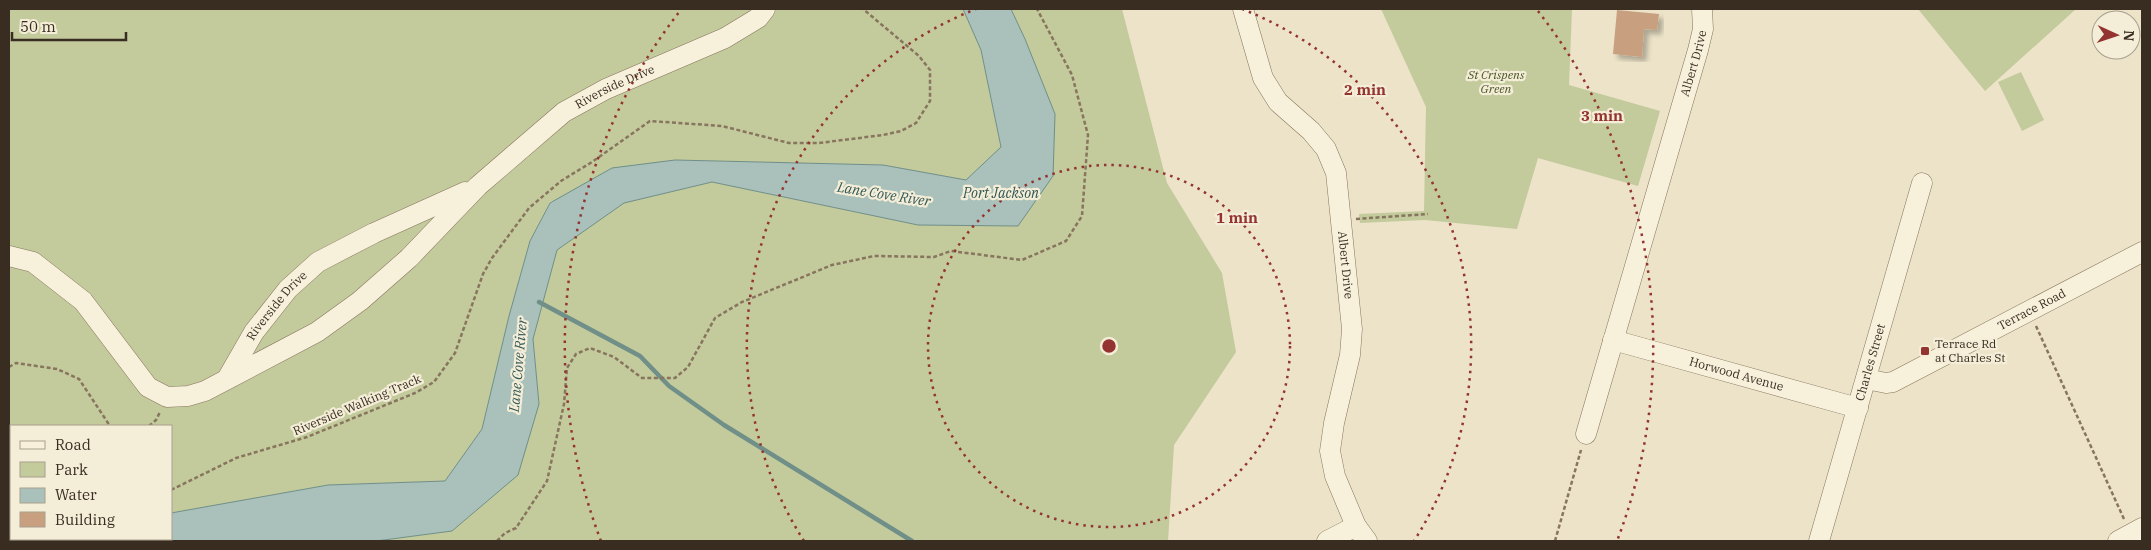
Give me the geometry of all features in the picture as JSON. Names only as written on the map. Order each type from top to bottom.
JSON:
[{"type":"street","name":"Riverside Drive","points":[[9,256],[33,262],[83,301],[148,387],[167,397],[188,396],[205,391],[316,332],[360,301],[408,258],[478,186],[575,105],[606,89],[724,38],[751,23],[766,9]]},
{"type":"street","name":"Albert Drive","points":[[1243,9],[1263,78],[1278,102],[1311,131],[1326,149],[1336,173],[1351,338],[1350,355],[1334,423],[1330,451],[1335,476],[1361,534]]},
{"type":"street","name":"Albert Drive","points":[[1586,434],[1698,50],[1703,29],[1702,9]]},
{"type":"street","name":"Charles Street","points":[[1819,541],[1922,183]]},
{"type":"street","name":"Riverside Drive","points":[[226,379],[254,332],[282,296],[318,262],[374,233],[430,210],[478,186]]},
{"type":"street","name":"Terrace Road","points":[[1866,379],[1886,383],[1893,382],[2142,252]]},
{"type":"street","name":"Horwood Avenue","points":[[1613,340],[1858,408]]},
{"type":"street","points":[[1327,541],[1361,534]]},
{"type":"path","name":"Riverside Walking Track","points":[[172,490],[236,458],[307,437],[415,393],[434,382],[455,353],[483,274],[492,258],[529,208],[561,181],[592,162],[650,121],[722,126],[790,143],[819,143],[884,135],[901,131],[916,123],[930,101],[930,70],[919,56],[864,9]]},
{"type":"path","points":[[497,541],[504,533],[516,528],[547,482],[564,404],[567,368],[576,354],[590,348],[614,357],[642,378],[675,378],[688,366],[715,318],[742,302],[832,265],[874,256],[934,257],[951,252],[1022,260],[1066,241],[1082,216],[1088,135],[1072,75],[1037,9]]},
{"type":"path","points":[[1340,221],[1428,214]]},
{"type":"path","points":[[2029,311],[2130,535]]},
{"type":"path","points":[[9,367],[16,363],[57,369],[79,379],[109,425]]},
{"type":"path","points":[[1555,541],[1586,434]]},
{"type":"green space","points":[[9,9],[963,9],[981,50],[1001,148],[966,180],[883,165],[675,160],[550,202],[530,241],[509,316],[482,429],[445,481],[328,485],[172,513],[172,425],[10,425],[9,513]]},
{"type":"green space","points":[[1011,9],[1122,9],[1167,183],[1222,273],[1236,352],[1174,445],[1168,541],[376,541],[452,531],[539,404],[533,339],[557,250],[623,203],[712,182],[918,225],[1018,226],[1025,39]]},
{"type":"green space","name":"St Crispens Green","points":[[1381,9],[1572,9],[1569,85],[1660,111],[1638,186],[1538,158],[1517,229],[1425,220],[1360,223],[1359,214],[1424,211],[1426,107]]},
{"type":"green space","points":[[1918,9],[2076,9],[1985,91]]},
{"type":"green space","points":[[2021,72],[2044,120],[2022,131],[1998,82]]},
{"type":"water","name":"Port Jackson","points":[[963,9],[1011,9],[1055,114],[1053,176],[1018,226],[918,225],[712,182],[624,203],[557,250],[533,339],[539,404],[518,475],[452,531],[376,541],[9,541],[9,513],[10,540],[172,540],[172,513],[328,485],[445,481],[482,429],[509,316],[530,241],[550,203],[612,168],[675,160],[883,165],[966,180],[1001,147],[981,50]]},
{"type":"building","points":[[1617,10],[1659,14],[1657,30],[1644,29],[1642,57],[1613,54]]},
{"type":"waterway","points":[[539,302],[640,356],[669,386],[724,425],[912,541]]},
{"type":"place","name":"Terrace Rd at Charles St","points":[[1925,351]]},
{"type":"water label","name":"Lane Cove River","points":[[884,194]]},
{"type":"water label","name":"Lane Cove River","points":[[518,365]]}]
